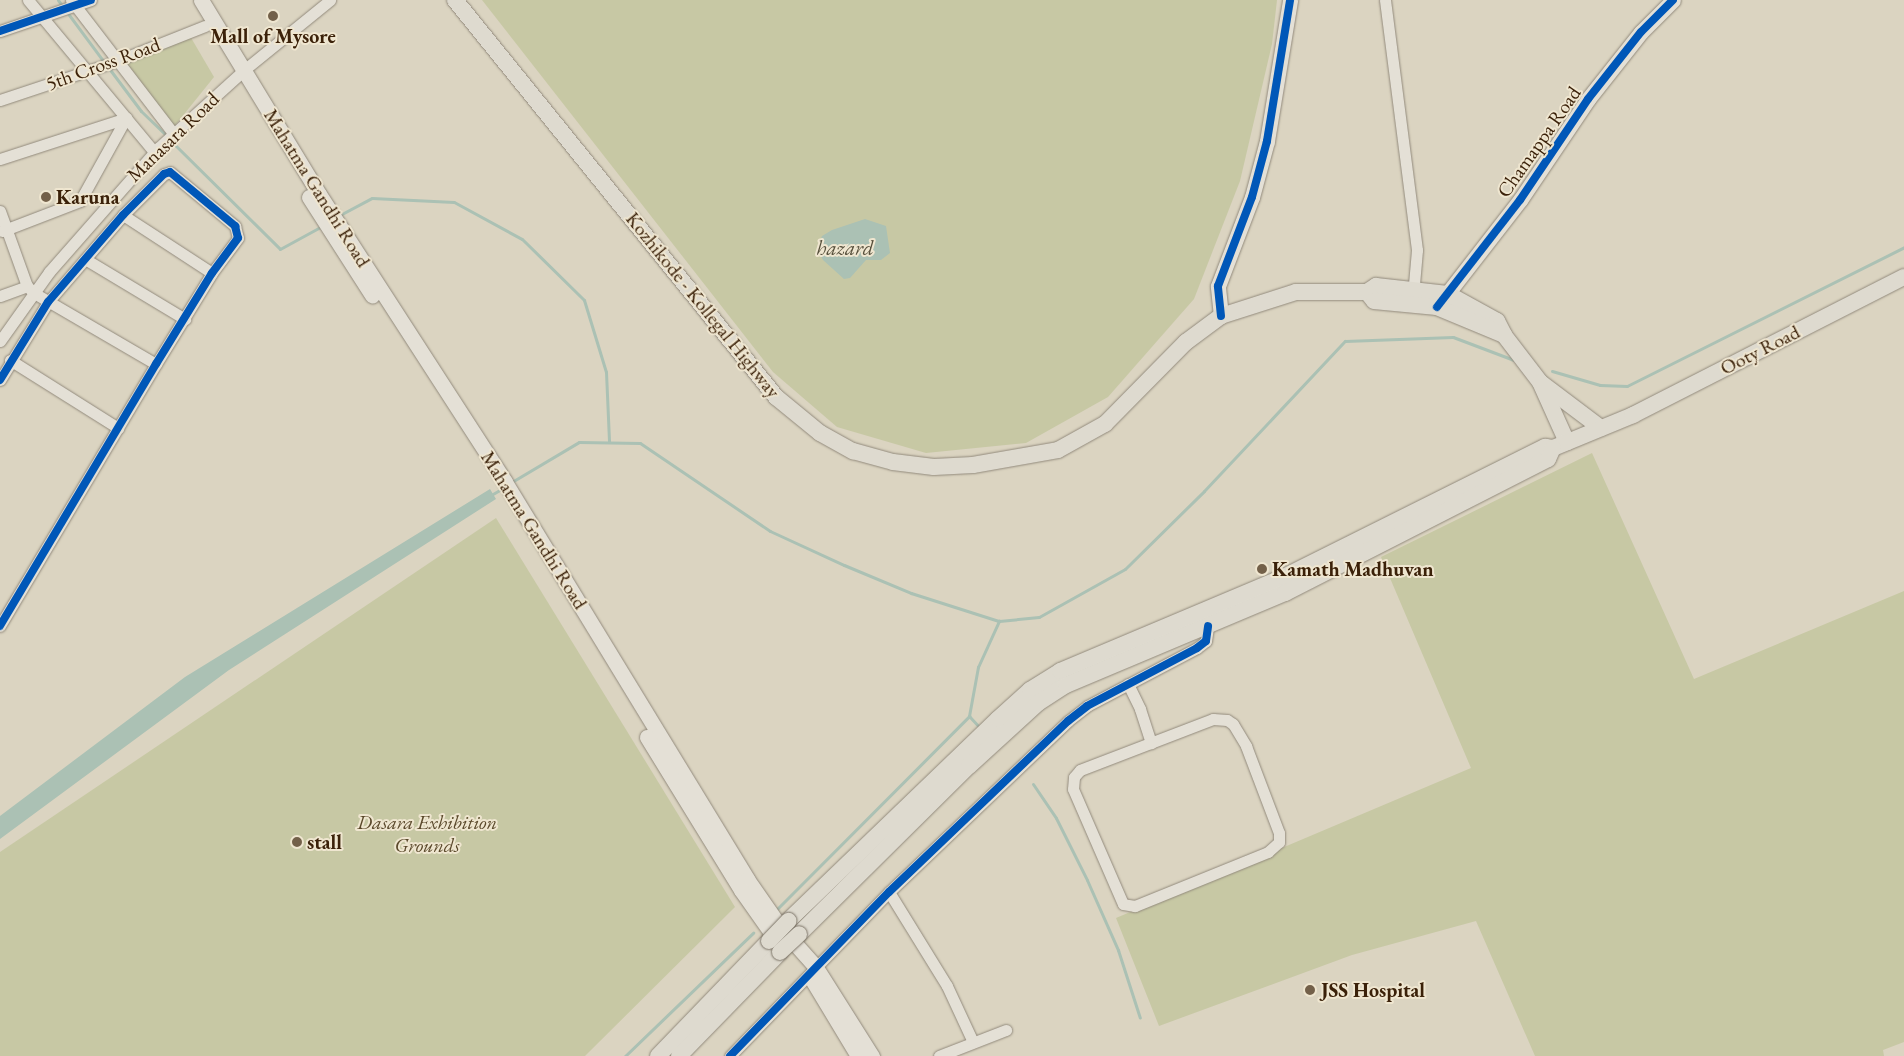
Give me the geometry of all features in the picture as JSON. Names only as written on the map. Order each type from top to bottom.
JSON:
[{"type":"main road","name":"Mahatma Gandhi Road","points":[[190,0],[205,26],[240,74]]},
{"type":"main road","name":"Mahatma Gandhi Road","points":[[201,0],[240,74],[327,217],[505,490],[741,890],[773,934],[812,970],[872,1056]]},
{"type":"main road","name":"Kozhikode - Kollegal Highway","points":[[455,0],[776,397],[820,433],[854,452],[893,462],[934,467],[973,465],[1058,450],[1085,438],[1106,424],[1186,342],[1221,316],[1296,292],[1367,292],[1376,286],[1414,296],[1504,335]]},
{"type":"main road","points":[[1221,316],[1218,286],[1252,197],[1267,141],[1290,0]]},
{"type":"main road","name":"Chamappa Road","points":[[1436,307],[1520,200],[1588,99],[1641,32],[1673,0]]},
{"type":"main road","name":"Ooty Road","points":[[793,927],[998,719],[1030,690],[1060,671],[1284,578],[1544,447],[1560,445],[1608,425],[1904,277]]},
{"type":"main road","name":"Kozhikode - Kollegal Highway","points":[[1414,296],[1448,294],[1497,320],[1504,335],[1540,382],[1560,445]]},
{"type":"main road","name":"Kozhikode - Kollegal Highway","points":[[1540,382],[1608,425]]},
{"type":"main road","points":[[658,1056],[793,927],[1038,703],[1075,681],[1208,626],[1405,533],[1548,459],[1560,445]]},
{"type":"main road","points":[[679,1056],[774,946]]},
{"type":"main road","name":"Mahatma Gandhi Road","points":[[812,970],[858,1056]]},
{"type":"street","points":[[28,0],[42,18],[93,69],[126,118],[156,150]]},
{"type":"street","points":[[0,31],[91,0]]},
{"type":"street","name":"Manasara Road","points":[[0,341],[30,289],[156,150],[240,74],[330,0]]},
{"type":"street","points":[[1385,0],[1417,250],[1414,296]]},
{"type":"street","points":[[72,5],[115,62],[174,134]]},
{"type":"street","name":"5th Cross Road","points":[[0,100],[115,62],[205,26]]},
{"type":"street","points":[[0,160],[126,118]]},
{"type":"street","points":[[4,230],[80,201],[126,118]]},
{"type":"street","points":[[0,380],[10,360],[48,302],[123,215],[162,176],[170,172],[230,220],[237,232],[238,238],[212,273],[156,364],[0,626]]},
{"type":"street","points":[[0,211],[4,230],[30,289],[48,302],[156,364]]},
{"type":"street","points":[[123,215],[212,273]]},
{"type":"street","points":[[85,259],[185,319]]},
{"type":"street","points":[[0,296],[30,289]]},
{"type":"street","points":[[10,360],[118,428]]},
{"type":"street","points":[[730,1056],[889,892],[1076,714],[1196,648],[1206,640],[1208,626]]},
{"type":"street","points":[[1128,684],[1140,709],[1151,743]]},
{"type":"street","points":[[1213,720],[1227,720],[1234,724],[1246,746],[1279,834],[1279,842],[1268,852],[1129,906],[1118,897],[1073,782],[1080,770],[1151,743],[1213,720]]},
{"type":"street","points":[[889,892],[947,986],[973,1042]]},
{"type":"street","points":[[939,1056],[1006,1030]]},
{"type":"green space","points":[[482,0],[1277,0],[1272,44],[1240,181],[1194,299],[1108,397],[1026,443],[926,453],[837,427],[773,372]]},
{"type":"green space","points":[[190,36],[214,77],[173,128],[122,62]]},
{"type":"green space","points":[[1592,453],[1694,679],[1904,591],[1904,1042],[1883,1050],[1884,1056],[1535,1056],[1476,921],[1352,955],[1159,1026],[1116,918],[1471,768],[1381,557]]},
{"type":"green space","name":"Dasara Exhibition Grounds","points":[[496,518],[735,907],[585,1056],[0,1056],[0,852]]},
{"type":"water","name":"hazard","points":[[865,219],[886,226],[890,253],[881,260],[866,260],[850,278],[844,279],[823,260],[817,249],[822,236],[832,230]]},
{"type":"water","points":[[490,489],[496,499],[229,670],[0,839],[0,816],[185,677]]},
{"type":"waterway","points":[[58,0],[104,62]]},
{"type":"waterway","points":[[108,67],[141,111],[167,136]]},
{"type":"waterway","points":[[171,141],[280,249],[322,226]]},
{"type":"waterway","points":[[338,216],[372,198],[454,202],[522,239],[584,300],[606,372],[609,442]]},
{"type":"waterway","points":[[1552,371],[1600,385],[1627,386],[1904,247]]},
{"type":"waterway","points":[[510,483],[579,442],[640,443],[770,531],[844,565],[911,593],[999,621],[1039,617],[1125,569],[1204,491],[1345,341],[1453,337],[1514,360]]},
{"type":"waterway","points":[[491,495],[503,488]]},
{"type":"waterway","points":[[776,910],[969,716],[978,667],[999,621]]},
{"type":"waterway","points":[[969,716],[980,728]]},
{"type":"waterway","points":[[1033,784],[1056,818],[1087,880],[1118,950],[1140,1018]]},
{"type":"waterway","points":[[625,1056],[753,933]]},
{"type":"cycle path","points":[[0,31],[91,0]]},
{"type":"cycle path","points":[[1221,316],[1218,286],[1252,197],[1267,141],[1290,0]]},
{"type":"cycle path","points":[[1437,307],[1520,200],[1588,99],[1641,32],[1673,0]]},
{"type":"cycle path","points":[[0,380],[48,302],[123,215],[164,174],[170,172],[235,226],[238,238],[212,273],[156,364],[0,626]]},
{"type":"cycle path","points":[[730,1056],[889,892],[1068,721],[1087,706],[1197,648],[1206,641],[1208,626]]},
{"type":"place","name":"Mall of Mysore","points":[[273,16]]},
{"type":"place","name":"Karuna","points":[[46,197]]},
{"type":"place","name":"Kamath Madhuvan","points":[[1262,569]]},
{"type":"place","name":"stall","points":[[297,842]]},
{"type":"place","name":"JSS Hospital","points":[[1310,990]]}]
